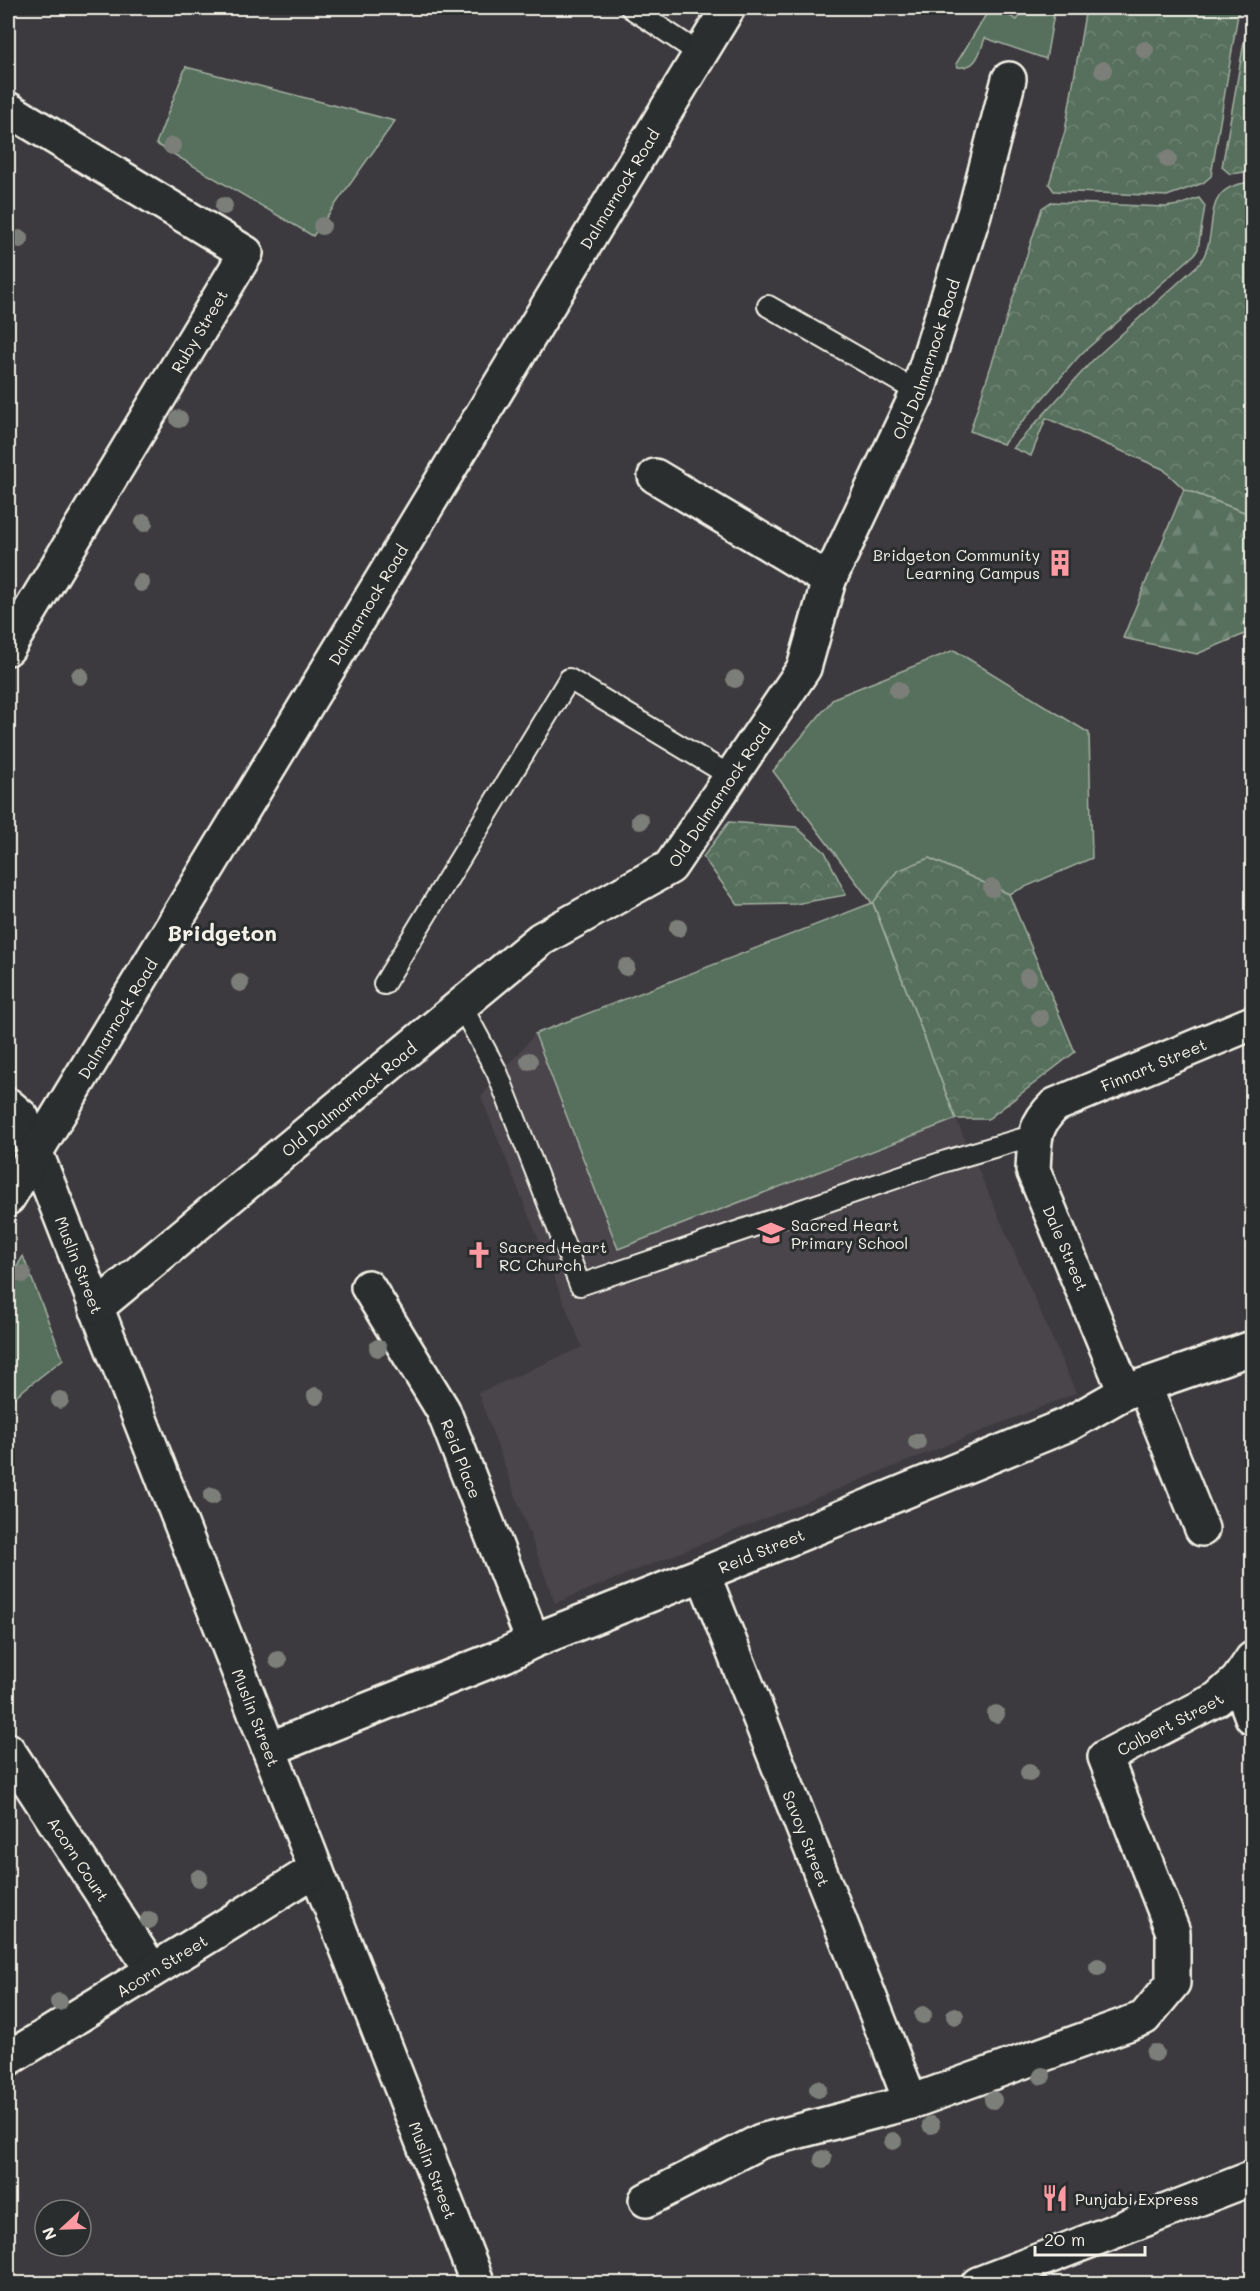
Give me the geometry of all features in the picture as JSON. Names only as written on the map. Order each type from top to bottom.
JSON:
[{"type":"street","name":"Dalmarnock Road","points":[[8,1198],[728,8]]},
{"type":"street","name":"Old Dalmarnock Road","points":[[96,1308],[541,939],[670,867],[804,668],[829,580],[918,392],[974,214],[1009,79]]},
{"type":"street","name":"Ruby Street","points":[[8,109],[246,253],[8,648]]},
{"type":"street","points":[[655,476],[829,580]]},
{"type":"street","name":"Finnart Street","points":[[1055,1105],[1252,1023]]},
{"type":"street","name":"Muslin Street","points":[[8,1105],[22,1117],[478,2283]]},
{"type":"street","name":"Dale Street","points":[[1055,1105],[1042,1117],[1035,1135],[1033,1170],[1202,1529]]},
{"type":"street","name":"Reid Place","points":[[368,1287],[443,1410],[533,1641]]},
{"type":"street","name":"Reid Street","points":[[269,1749],[1069,1424],[1135,1388],[1252,1348]]},
{"type":"street","name":"Savoy Street","points":[[703,1574],[911,2102]]},
{"type":"street","points":[[1245,1670],[1252,1717]]},
{"type":"street","name":"Colbert Street","points":[[911,2102],[1144,2018],[1173,1983],[1173,1932],[1105,1757],[1217,1698],[1245,1670]]},
{"type":"street","name":"Acorn Court","points":[[8,1750],[152,1970]]},
{"type":"street","name":"Acorn Street","points":[[8,2059],[185,1952],[316,1869]]},
{"type":"street","points":[[646,2200],[761,2140],[911,2102]]},
{"type":"street","points":[[978,2283],[1252,2178]]},
{"type":"lane","points":[[631,8],[700,54]]},
{"type":"lane","points":[[768,306],[918,392]]},
{"type":"lane","points":[[384,984],[569,678],[732,777]]},
{"type":"lane","points":[[460,1005],[498,1072],[580,1285],[946,1161],[1035,1135]]},
{"type":"shaded area","name":"Sacred Heart Primary School","points":[[873,903],[956,1119],[1076,1393],[555,1603],[478,1393],[582,1347],[481,1097],[535,1034]]},
{"type":"green space","points":[[990,8],[995,8],[1017,20],[1025,8],[1055,8],[1046,59],[985,38],[977,59],[970,65],[958,67],[956,64]]},
{"type":"green space","points":[[1086,8],[1239,8],[1211,176],[1203,183],[1167,196],[1054,191],[1049,184],[1065,131]]},
{"type":"green space","points":[[1250,8],[1252,8],[1252,171],[1230,174],[1222,167]]},
{"type":"green space","points":[[186,66],[395,121],[313,236],[156,144]]},
{"type":"green space","points":[[1252,182],[1252,515],[1184,489],[1163,469],[1046,418],[1031,456],[1013,448],[1093,360],[1200,263],[1210,237],[1213,212],[1217,201],[1223,192],[1234,186]]},
{"type":"green space","points":[[1199,198],[1205,206],[1198,249],[1195,254],[1081,354],[1003,444],[970,431],[1042,208],[1051,202],[1165,207]]},
{"type":"green space","points":[[1184,489],[1252,515],[1252,631],[1197,654],[1123,638]]},
{"type":"green space","points":[[954,650],[1089,733],[1092,858],[1009,894],[929,858],[873,903],[956,1119],[618,1249],[535,1034],[872,903],[773,771],[834,698]]},
{"type":"green space","points":[[729,822],[796,827],[825,852],[846,895],[795,904],[738,905],[703,857]]},
{"type":"green space","points":[[929,858],[1009,894],[1075,1052],[988,1119],[956,1119],[873,903],[897,871]]},
{"type":"green space","points":[[23,1256],[63,1359],[8,1402],[8,1283]]},
{"type":"place","name":"Bridgeton Community Learning Campus","points":[[1060,563]]},
{"type":"place","name":"Sacred Heart Primary School","points":[[771,1233]]},
{"type":"place","name":"Sacred Heart RC Church","points":[[479,1255]]},
{"type":"place","name":"Punjabi Express","points":[[1055,2198]]},
{"type":"district","name":"Bridgeton","points":[[222,932]]}]
